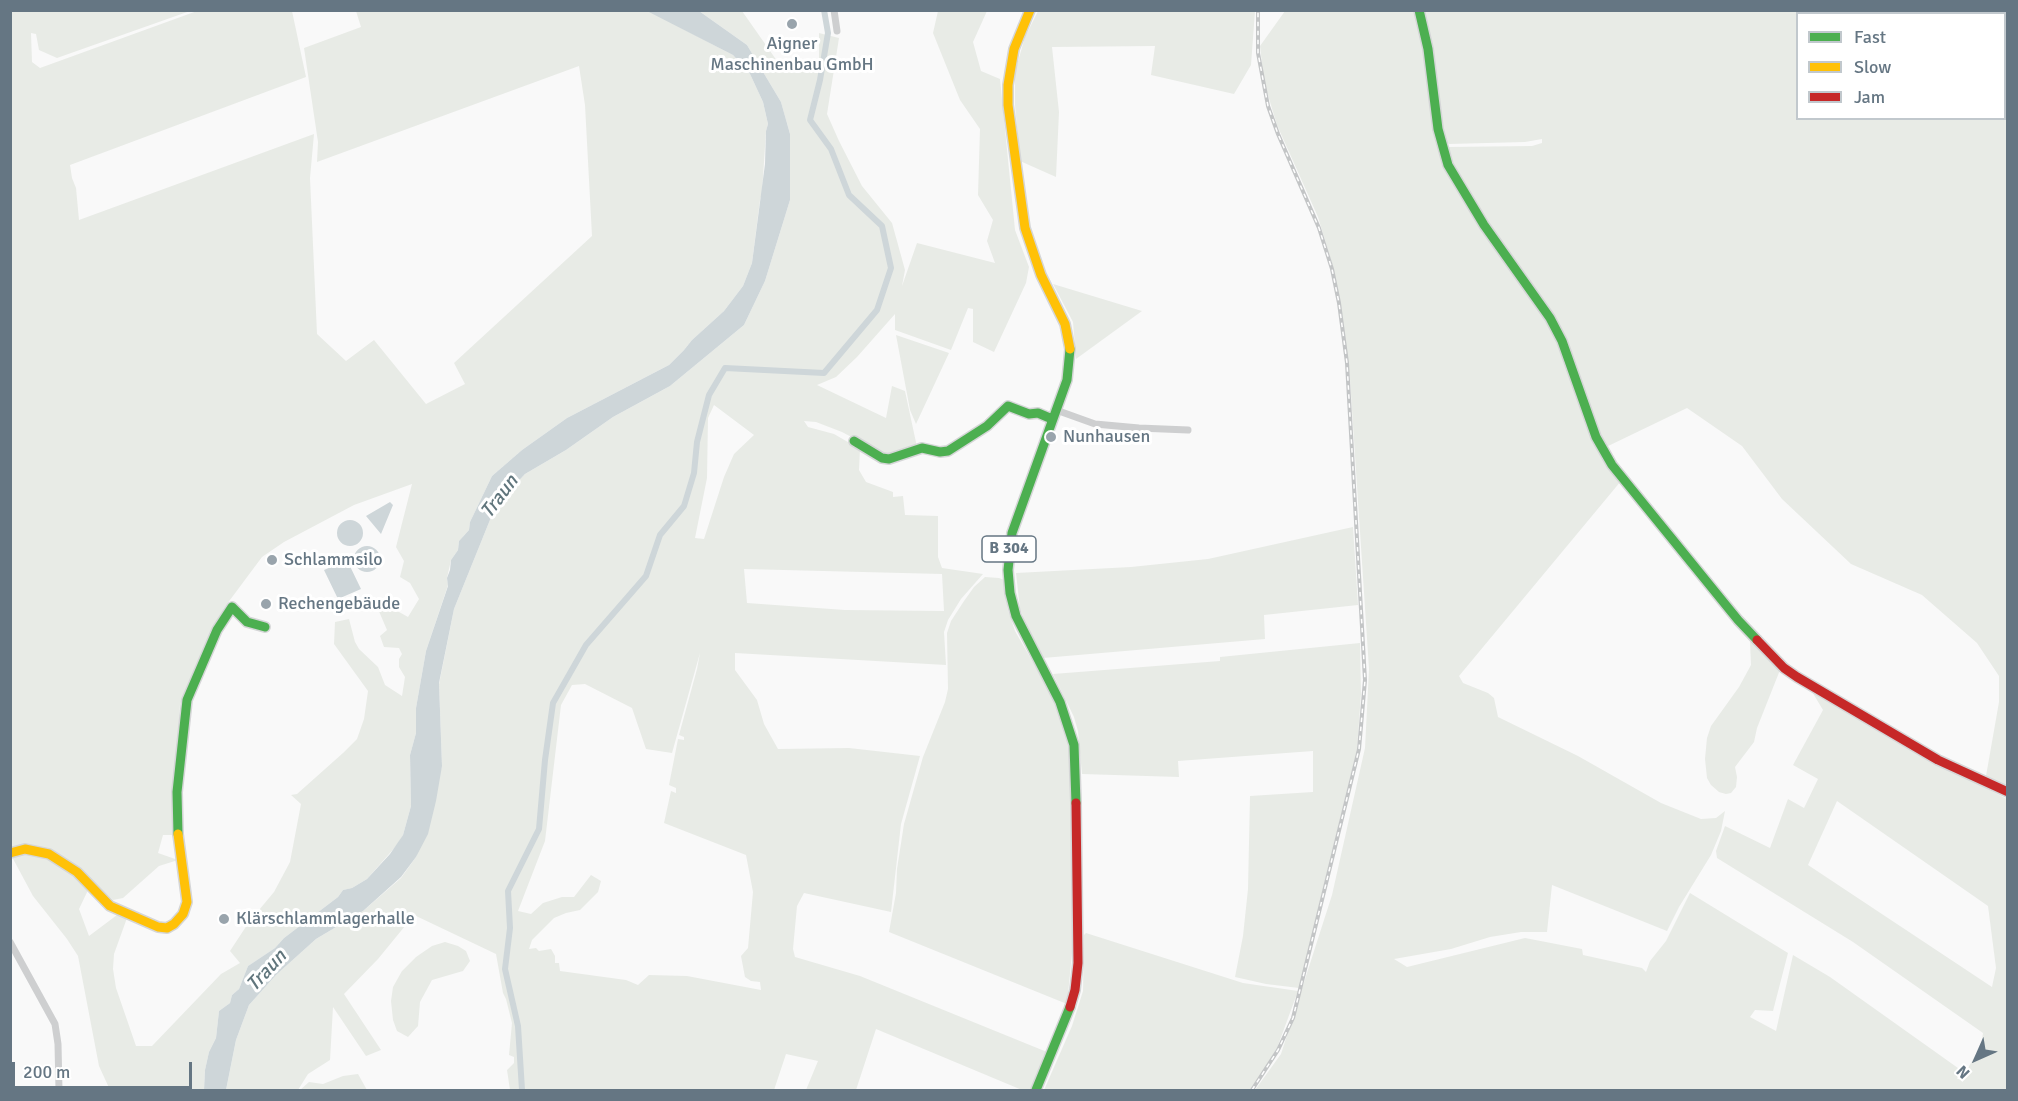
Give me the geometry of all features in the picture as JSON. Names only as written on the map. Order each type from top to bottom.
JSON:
[{"type":"street","points":[[834,10],[837,31]]},
{"type":"street","name":"B 304","points":[[1030,10],[1014,49],[1008,95],[1025,228],[1041,275],[1063,319],[1070,357],[1068,374],[1012,533],[1008,559],[1010,593],[1016,616],[1064,711],[1076,757],[1077,977],[1068,1016],[1036,1090]]},
{"type":"street","points":[[1419,10],[1428,49],[1437,129],[1448,165],[1484,225],[1550,318],[1562,341],[1596,437],[1625,482],[1738,620],[1784,668],[1938,760],[2007,792]]},
{"type":"street","points":[[854,441],[887,459],[922,448],[940,452],[952,449],[987,426],[1008,406],[1029,414],[1054,414],[1095,424],[1188,430]]},
{"type":"street","points":[[10,853],[25,849],[49,854],[70,865],[110,906],[158,927],[167,928],[174,924],[183,914],[188,902],[177,832],[177,792],[187,700],[217,630],[232,607],[248,622],[265,627]]},
{"type":"street","points":[[10,942],[55,1024],[58,1036],[59,1090]]},
{"type":"shaded area","points":[[647,10],[733,55],[750,74],[763,102],[768,124],[762,193],[752,263],[743,286],[724,311],[669,365],[567,418],[522,450],[492,476],[470,522],[469,530],[459,541],[458,550],[451,560],[447,578],[448,585],[426,651],[416,708],[416,733],[410,755],[411,806],[403,835],[397,845],[367,879],[352,888],[343,890],[338,897],[284,938],[275,948],[248,966],[239,989],[232,995],[230,1003],[219,1011],[216,1038],[209,1052],[205,1070],[204,1090],[110,1090],[99,1066],[78,956],[33,896],[11,855],[11,11],[190,11],[57,58],[39,50],[36,34],[31,33],[32,62],[40,68],[197,11],[292,11],[306,77],[70,165],[76,188],[79,220],[314,134],[310,178],[317,334],[346,361],[374,340],[426,404],[465,384],[454,363],[592,236],[585,105],[579,66],[317,162],[318,142],[304,48],[361,27],[356,11]],"holes":[[[412,484],[396,547],[404,561],[400,577],[410,583],[419,599],[408,617],[392,608],[378,609],[387,630],[380,636],[384,647],[399,648],[402,654],[399,659],[399,667],[405,677],[402,696],[385,685],[378,667],[359,649],[349,619],[335,622],[334,644],[368,691],[364,719],[357,739],[297,794],[291,795],[301,804],[290,862],[274,892],[249,922],[230,951],[240,963],[221,974],[152,1046],[136,1046],[116,988],[113,969],[114,954],[127,918],[117,915],[89,936],[79,909],[89,888],[86,876],[113,900],[123,898],[159,866],[178,860],[158,853],[163,835],[173,835],[180,704],[224,608],[262,557],[284,542],[354,505]]]},
{"type":"shaded area","points":[[699,11],[742,11],[782,68],[789,58],[819,61],[819,33],[839,38],[827,114],[862,186],[892,223],[905,270],[902,286],[917,243],[995,263],[987,241],[993,220],[978,195],[980,129],[960,100],[933,33],[938,11],[987,11],[973,42],[981,71],[1000,79],[1015,230],[1029,267],[1026,283],[994,352],[973,342],[973,309],[968,308],[951,350],[895,330],[895,314],[836,377],[817,385],[886,418],[892,386],[905,391],[917,447],[889,457],[842,432],[816,422],[804,421],[808,427],[834,434],[860,449],[859,470],[866,482],[893,492],[893,497],[903,496],[905,515],[938,516],[938,557],[942,568],[983,574],[961,599],[948,620],[944,632],[946,665],[735,653],[735,670],[757,700],[764,724],[778,749],[849,748],[920,756],[901,824],[891,912],[804,893],[797,906],[793,949],[795,957],[860,976],[1047,1052],[1030,1090],[1022,1090],[876,1029],[856,1090],[806,1090],[818,1061],[786,1054],[774,1090],[510,1090],[507,1070],[514,1063],[514,1057],[509,1055],[512,1023],[503,993],[496,954],[414,915],[378,959],[344,994],[381,1050],[366,1056],[333,1007],[330,1060],[308,1074],[298,1090],[226,1090],[236,1040],[249,1005],[276,975],[316,939],[363,911],[401,878],[416,857],[442,766],[439,684],[454,609],[496,505],[525,474],[566,450],[613,417],[670,386],[744,325],[765,281],[790,200],[790,134],[781,102],[747,45]],"holes":[[[714,405],[754,435],[734,454],[704,539],[695,538],[707,478],[708,418]],[[744,569],[942,574],[944,611],[845,610],[747,603]],[[700,653],[679,735],[684,737],[684,740],[678,739],[669,785],[676,788],[676,793],[671,791],[664,823],[746,855],[753,892],[748,948],[741,956],[745,977],[751,981],[760,982],[761,990],[687,976],[649,975],[638,985],[626,980],[560,971],[559,963],[555,963],[555,956],[551,949],[539,951],[536,948],[529,949],[532,940],[554,918],[580,910],[598,892],[601,881],[591,875],[574,897],[562,897],[543,903],[531,914],[518,911],[545,841],[561,705],[572,685],[585,684],[632,708],[646,749],[672,753]]]},
{"type":"shaded area","points":[[1038,11],[1255,11],[1251,65],[1234,94],[1151,75],[1155,46],[1052,47],[1059,112],[1056,177],[1020,161],[1015,105],[1015,72],[1025,37]]},
{"type":"shaded area","points":[[1285,11],[1416,11],[1424,44],[1438,144],[1559,340],[1586,418],[1621,481],[1459,676],[1463,683],[1488,693],[1494,698],[1498,717],[1578,756],[1661,803],[1701,819],[1716,818],[1725,811],[1721,831],[1711,855],[1667,931],[1552,885],[1547,932],[1521,932],[1490,937],[1451,949],[1394,959],[1407,967],[1525,938],[1582,949],[1583,955],[1642,968],[1646,972],[1650,961],[1666,941],[1690,893],[1788,953],[1773,1011],[1755,1010],[1750,1017],[1776,1031],[1793,955],[1830,977],[1965,1073],[1981,1046],[1983,1033],[1853,942],[1717,858],[1716,851],[1725,826],[1770,848],[1788,799],[1804,808],[1818,779],[1793,765],[1823,710],[1811,690],[1895,741],[2007,799],[2007,1090],[1255,1090],[1281,1054],[1332,895],[1365,748],[1369,669],[1350,379],[1341,306],[1333,267],[1318,217],[1277,125],[1264,82],[1260,46]],"holes":[[[1837,801],[1988,906],[1996,968],[1992,987],[1808,865]]]},
{"type":"shaded area","points":[[1421,11],[2007,11],[2007,786],[1986,776],[1999,702],[1999,676],[1977,643],[1922,595],[1851,564],[1782,499],[1742,446],[1687,408],[1604,448],[1564,341],[1450,165],[1447,147],[1532,146],[1542,143],[1542,139],[1525,142],[1449,144],[1445,141]]},
{"type":"shaded area","points":[[1053,284],[1142,311],[1076,359],[1073,322]]},
{"type":"shaded area","points":[[896,335],[949,353],[916,424],[910,410]]},
{"type":"shaded area","points":[[1353,527],[1358,605],[1264,615],[1265,639],[1043,658],[1020,609],[1016,573],[1131,567],[1208,559]]},
{"type":"shaded area","points":[[985,577],[1004,580],[1008,610],[1015,631],[1057,704],[1071,748],[1074,933],[1067,1004],[889,932],[904,824],[923,757],[948,689],[947,633],[951,621],[964,601]]},
{"type":"shaded area","points":[[1752,641],[1780,670],[1757,728],[1754,742],[1735,767],[1736,787],[1731,793],[1726,794],[1719,792],[1707,778],[1705,759],[1707,738],[1711,726],[1739,687],[1751,665],[1750,642]]},
{"type":"shaded area","points":[[1360,643],[1361,694],[1357,749],[1299,988],[1235,977],[1243,936],[1248,889],[1250,796],[1313,792],[1313,751],[1178,761],[1179,777],[1082,774],[1078,731],[1074,717],[1053,674],[1220,661],[1220,657]]},
{"type":"shaded area","points":[[1086,933],[1243,983],[1298,991],[1277,1048],[1250,1090],[1044,1090],[1072,1026],[1083,991],[1084,935]]},
{"type":"shaded area","points":[[445,942],[466,951],[470,961],[463,971],[432,980],[420,1002],[418,1026],[408,1037],[397,1031],[393,1020],[391,1001],[393,987],[402,971],[416,957],[432,946]]},
{"type":"shaded area","points":[[358,1074],[367,1090],[300,1090],[309,1082],[323,1084],[343,1076]]},
{"type":"water","name":"Traun","points":[[647,11],[699,11],[747,45],[781,102],[790,134],[790,200],[765,281],[744,325],[670,386],[613,417],[566,450],[525,474],[496,505],[454,609],[439,683],[442,766],[428,834],[416,857],[401,877],[363,911],[316,939],[276,975],[249,1005],[236,1040],[226,1090],[204,1090],[205,1070],[209,1052],[216,1038],[219,1011],[230,1003],[232,995],[239,989],[248,966],[275,948],[284,938],[338,897],[343,890],[352,888],[367,879],[390,854],[403,835],[411,806],[410,755],[416,733],[416,708],[426,651],[448,586],[447,578],[451,560],[458,550],[459,541],[469,530],[470,522],[492,476],[522,450],[567,418],[669,365],[724,311],[743,286],[752,263],[765,164],[768,124],[763,102],[750,74],[733,55]]},
{"type":"water","points":[[390,502],[393,505],[381,534],[366,516]]},
{"type":"water","points":[[350,520],[359,524],[363,533],[359,542],[350,546],[341,542],[337,533],[341,524]]},
{"type":"water","points":[[367,546],[376,550],[380,559],[376,568],[367,572],[358,568],[354,559],[358,550]]},
{"type":"water","points":[[347,560],[361,589],[338,599],[324,570]]},
{"type":"waterway","points":[[522,1090],[518,1026],[505,969],[510,928],[508,891],[539,829],[553,703],[586,645],[646,576],[660,535],[684,506],[694,473],[697,442],[709,395],[725,368],[824,373],[877,310],[891,268],[882,226],[849,195],[831,149],[810,120],[828,33],[824,10]]},
{"type":"railway","points":[[1252,1090],[1278,1050],[1293,1018],[1359,749],[1365,680],[1347,363],[1339,303],[1332,269],[1319,228],[1268,106],[1258,53],[1258,10]]},
{"type":"traffic: fast","points":[[1419,10],[1428,49],[1438,129],[1448,165],[1484,225],[1550,318],[1562,341],[1596,437],[1612,465],[1738,620],[1757,640]]},
{"type":"traffic: fast","points":[[1070,349],[1067,380],[1012,533],[1008,570],[1010,593],[1016,616],[1060,702],[1074,745],[1076,803]]},
{"type":"traffic: fast","points":[[854,441],[882,458],[889,459],[922,448],[940,452],[948,451],[987,426],[1008,406],[1052,419]]},
{"type":"traffic: fast","points":[[178,834],[177,792],[187,700],[217,630],[232,607],[247,622],[265,627]]},
{"type":"traffic: fast","points":[[1036,1090],[1070,1007]]},
{"type":"traffic: slow","points":[[1030,10],[1014,49],[1008,85],[1008,105],[1025,228],[1041,275],[1065,324],[1070,349]]},
{"type":"traffic: slow","points":[[10,853],[25,849],[49,854],[77,872],[110,906],[158,927],[167,928],[183,914],[187,902],[178,834]]},
{"type":"traffic: jam","points":[[1757,640],[1784,668],[1797,677],[1938,760],[2008,792]]},
{"type":"traffic: jam","points":[[1070,1007],[1075,990],[1078,963],[1076,803]]},
{"type":"place","name":"Aigner Maschinenbau GmbH","points":[[792,24]]},
{"type":"place","name":"Nunhausen","points":[[1051,437]]},
{"type":"place","name":"Schlammsilo","points":[[272,560]]},
{"type":"place","name":"Rechengebäude","points":[[266,604]]},
{"type":"place","name":"Klärschlammlagerhalle","points":[[224,919]]}]
